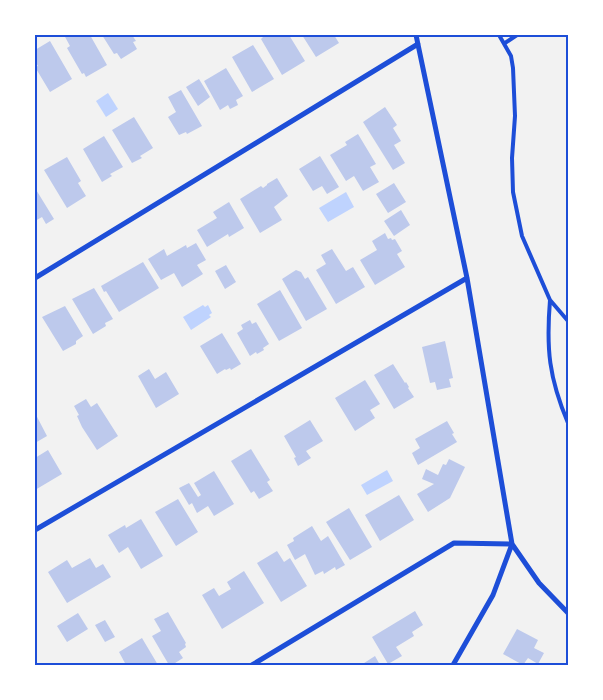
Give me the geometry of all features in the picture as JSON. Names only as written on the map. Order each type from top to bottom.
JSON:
[{"type":"street","points":[[416,35],[467,278],[512,544],[539,583],[568,613]]},
{"type":"street","points":[[35,278],[418,44]]},
{"type":"street","points":[[35,530],[467,278]]},
{"type":"street","points":[[252,665],[454,543],[512,544]]},
{"type":"street","points":[[453,665],[493,595],[512,544]]},
{"type":"lane","points":[[499,35],[511,56],[513,68],[515,116],[512,158],[513,192],[522,236],[550,300],[568,321]]},
{"type":"lane","points":[[505,43],[517,35]]},
{"type":"lane","points":[[550,300],[548,348],[550,368],[556,395],[568,423]]},
{"type":"water","points":[[108,93],[118,109],[106,117],[96,101]]},
{"type":"water","points":[[346,192],[354,207],[328,222],[319,208]]},
{"type":"water","points":[[203,305],[205,307],[208,305],[212,313],[209,315],[211,317],[191,330],[183,317]]},
{"type":"water","points":[[387,470],[393,481],[367,495],[361,485]]},
{"type":"building","points":[[64,35],[90,35],[107,65],[86,77],[84,73],[82,74],[67,48],[70,46]]},
{"type":"building","points":[[102,35],[132,35],[136,41],[133,42],[137,49],[121,59],[117,53],[114,54]]},
{"type":"building","points":[[262,35],[289,35],[305,61],[282,75],[261,39]]},
{"type":"building","points":[[302,35],[334,35],[339,43],[316,57]]},
{"type":"building","points":[[50,41],[72,79],[50,92],[35,67],[38,66],[35,61],[35,50]]},
{"type":"building","points":[[253,45],[274,79],[252,92],[232,57]]},
{"type":"building","points":[[226,68],[243,96],[236,100],[238,105],[230,109],[228,105],[220,110],[204,81]]},
{"type":"building","points":[[199,79],[210,97],[198,106],[186,87]]},
{"type":"building","points":[[181,90],[202,126],[187,134],[186,132],[179,135],[168,117],[176,112],[168,97]]},
{"type":"building","points":[[385,107],[397,125],[393,128],[401,141],[394,145],[405,163],[393,170],[363,122]]},
{"type":"building","points":[[134,117],[153,148],[140,156],[142,158],[132,163],[112,130]]},
{"type":"building","points":[[358,134],[376,164],[370,167],[379,182],[363,191],[354,176],[346,181],[330,155],[347,145],[345,142]]},
{"type":"building","points":[[104,136],[123,167],[110,174],[112,176],[102,182],[83,149]]},
{"type":"building","points":[[320,156],[339,187],[327,194],[322,186],[313,191],[299,169]]},
{"type":"building","points":[[67,157],[81,181],[78,183],[86,196],[67,208],[44,170]]},
{"type":"building","points":[[277,178],[288,196],[274,207],[282,220],[260,233],[240,199],[261,186],[263,188]]},
{"type":"building","points":[[394,183],[406,202],[388,213],[376,194]]},
{"type":"building","points":[[35,188],[54,219],[46,224],[42,217],[35,221]]},
{"type":"building","points":[[229,202],[244,228],[229,237],[228,234],[207,247],[197,230],[217,218],[213,212]]},
{"type":"building","points":[[401,210],[410,225],[394,236],[384,221]]},
{"type":"building","points":[[385,233],[388,239],[395,239],[402,251],[397,254],[405,267],[375,285],[360,260],[377,250],[372,241]]},
{"type":"building","points":[[196,243],[206,260],[197,265],[203,274],[182,287],[174,273],[161,280],[148,259],[164,249],[167,256],[186,245],[187,248]]},
{"type":"building","points":[[332,249],[346,271],[353,267],[365,287],[336,304],[316,270],[326,264],[321,255]]},
{"type":"building","points":[[143,262],[159,288],[119,312],[101,286]]},
{"type":"building","points":[[226,265],[236,282],[225,289],[215,271]]},
{"type":"building","points":[[296,270],[301,272],[305,279],[308,277],[327,309],[306,321],[282,279]]},
{"type":"building","points":[[94,288],[113,319],[105,323],[106,326],[93,334],[72,299]]},
{"type":"building","points":[[280,290],[302,328],[279,341],[257,304]]},
{"type":"building","points":[[65,306],[83,336],[76,341],[76,344],[63,351],[42,317]]},
{"type":"building","points":[[250,320],[252,324],[256,322],[269,344],[263,348],[264,350],[250,356],[237,333],[243,329],[241,325]]},
{"type":"building","points":[[222,333],[241,364],[231,370],[230,368],[225,369],[217,374],[200,346]]},
{"type":"building","points":[[445,341],[453,378],[449,379],[451,387],[437,390],[435,382],[430,383],[422,347]]},
{"type":"building","points":[[393,364],[414,397],[394,409],[374,375]]},
{"type":"building","points":[[149,369],[155,379],[166,372],[179,394],[156,408],[138,376]]},
{"type":"building","points":[[365,380],[380,404],[370,410],[375,418],[355,431],[335,398]]},
{"type":"building","points":[[86,399],[91,407],[97,403],[118,436],[97,450],[82,427],[74,406]]},
{"type":"building","points":[[35,413],[47,436],[35,443]]},
{"type":"building","points":[[310,420],[323,441],[306,451],[311,458],[298,466],[294,458],[296,457],[284,436]]},
{"type":"building","points":[[447,421],[457,442],[418,465],[412,453],[420,448],[415,439]]},
{"type":"building","points":[[251,449],[270,480],[267,482],[273,491],[259,499],[254,491],[251,493],[231,461]]},
{"type":"building","points":[[48,450],[62,474],[35,490],[35,458]]},
{"type":"building","points":[[449,459],[465,467],[450,498],[428,512],[417,494],[434,484],[422,479],[426,469],[438,475],[443,464],[446,465]]},
{"type":"building","points":[[214,471],[234,504],[214,516],[208,506],[197,513],[192,503],[189,505],[179,488],[189,483],[198,497],[201,495],[194,483]]},
{"type":"building","points":[[399,495],[414,520],[380,541],[365,515]]},
{"type":"building","points":[[178,499],[198,532],[176,546],[155,512]]},
{"type":"building","points":[[349,508],[372,547],[350,560],[326,522]]},
{"type":"building","points":[[141,519],[163,556],[141,569],[128,547],[119,553],[108,535],[125,525],[126,528]]},
{"type":"building","points":[[312,526],[321,541],[328,536],[345,565],[336,570],[335,567],[324,574],[323,571],[315,575],[305,554],[295,560],[287,545],[294,541],[293,538]]},
{"type":"building","points":[[277,551],[284,562],[290,558],[307,586],[281,602],[257,563]]},
{"type":"building","points":[[90,558],[96,568],[103,564],[111,577],[67,603],[48,572],[67,560],[72,568]]},
{"type":"building","points":[[244,571],[264,603],[222,629],[202,595],[214,588],[219,596],[231,589],[227,582]]},
{"type":"building","points":[[415,611],[423,625],[412,632],[414,636],[396,647],[402,656],[388,664],[372,637]]},
{"type":"building","points":[[168,612],[186,643],[186,647],[179,652],[183,658],[172,665],[169,665],[152,636],[161,631],[154,619]]},
{"type":"building","points":[[78,613],[88,629],[67,642],[57,626]]},
{"type":"building","points":[[105,620],[115,637],[105,642],[95,625]]},
{"type":"building","points":[[517,629],[538,640],[534,648],[544,653],[538,664],[528,658],[523,665],[503,654]]},
{"type":"building","points":[[142,638],[158,665],[126,665],[119,652]]},
{"type":"building","points":[[375,656],[380,665],[361,665]]}]
